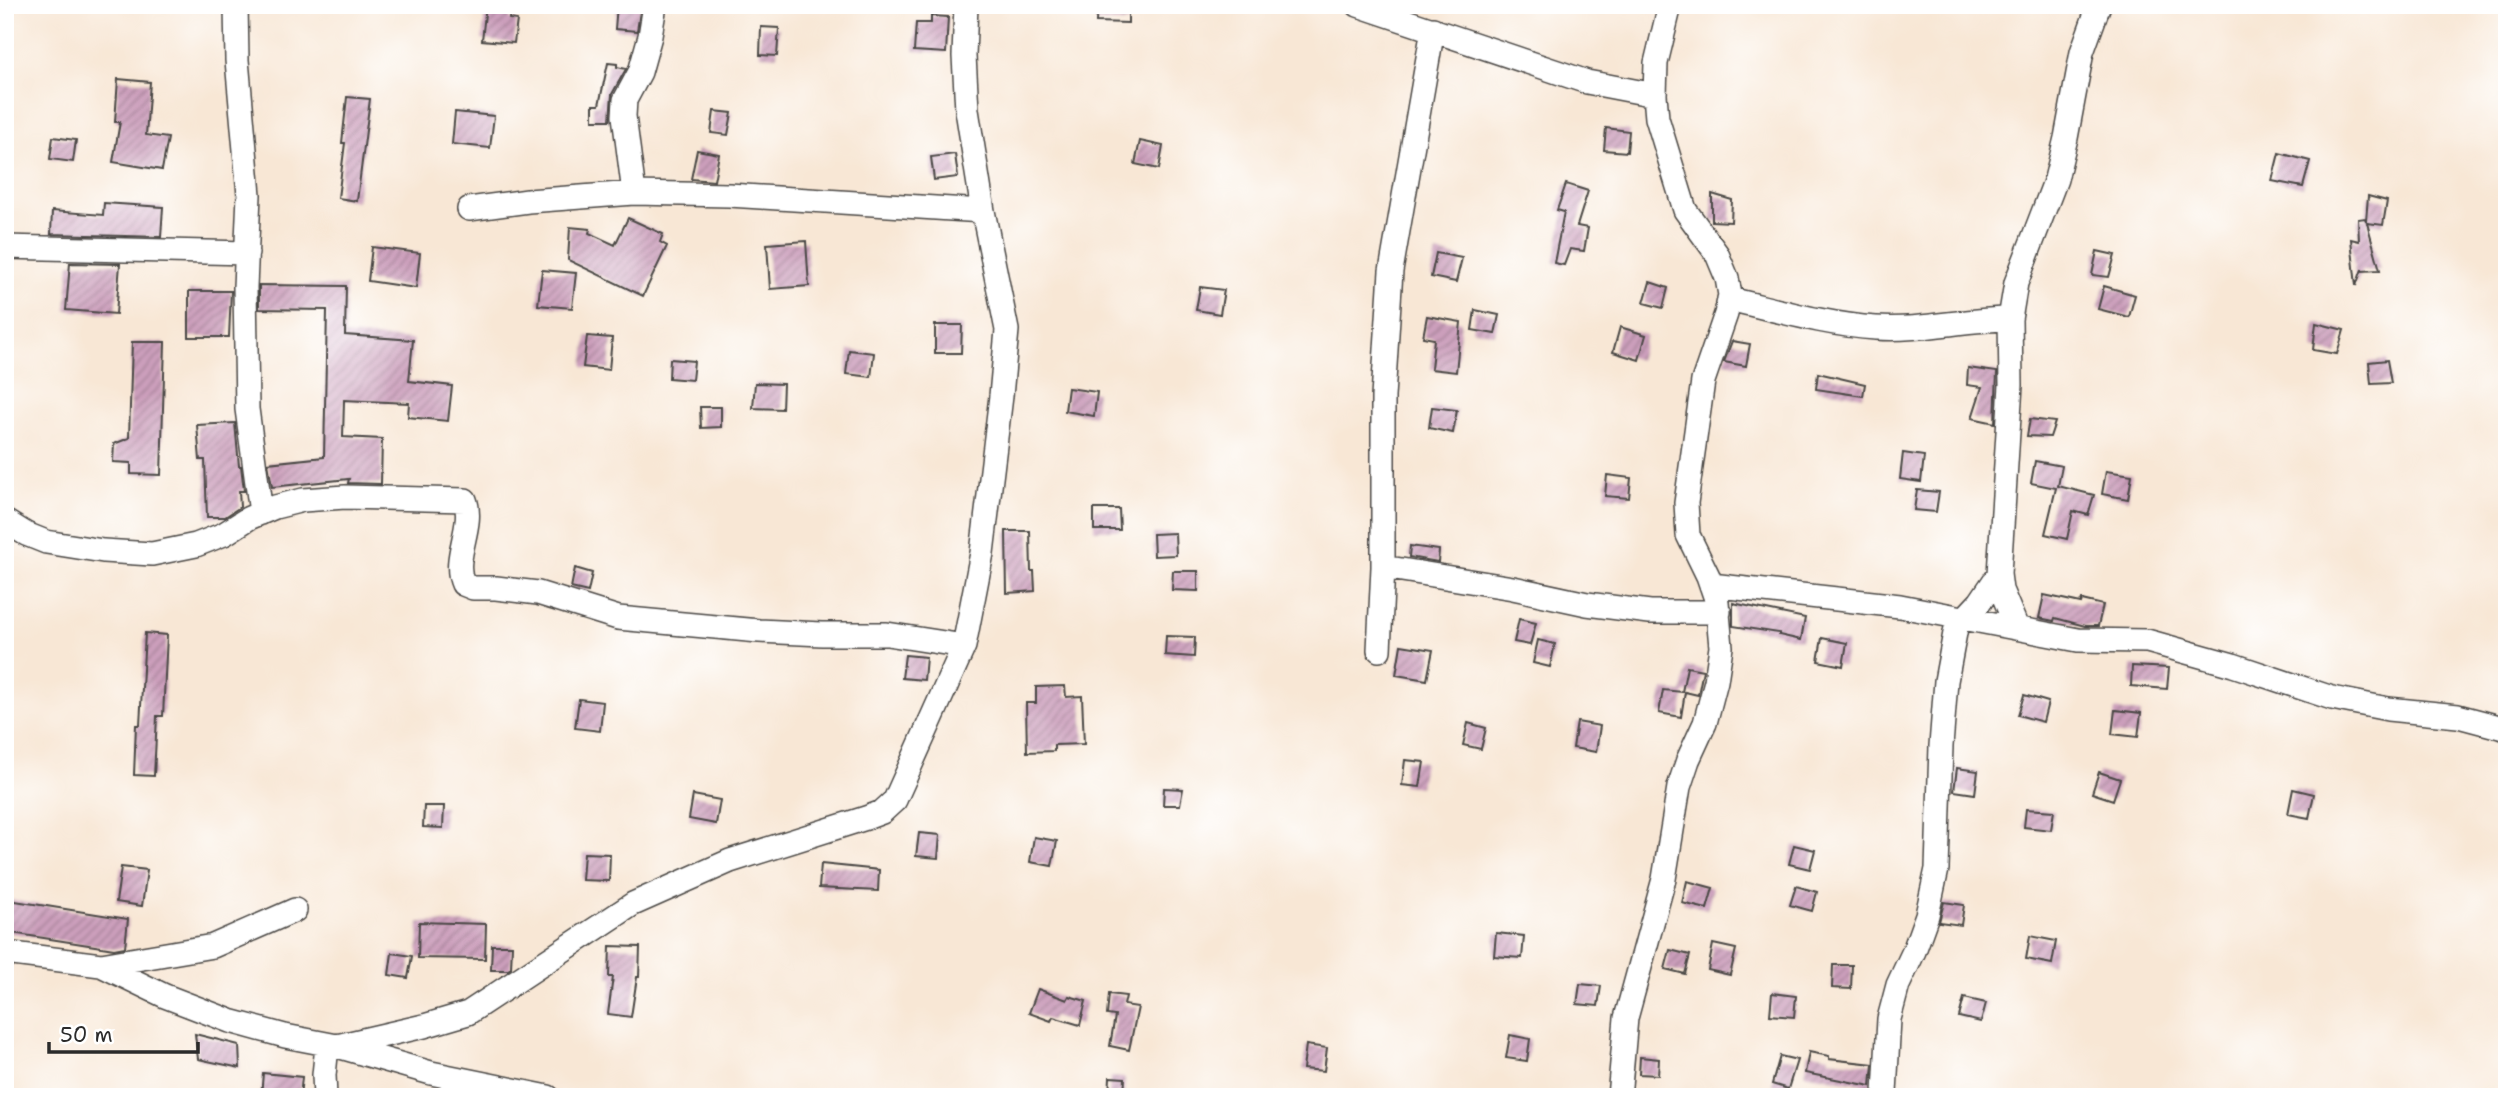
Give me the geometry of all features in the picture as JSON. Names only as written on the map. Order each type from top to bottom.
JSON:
[{"type":"street","points":[[236,5],[237,60],[250,195],[245,287],[247,409],[261,513]]},
{"type":"street","points":[[634,193],[625,100],[640,72],[655,5]]},
{"type":"street","points":[[332,1046],[424,1026],[468,1013],[633,904],[730,861],[882,812],[895,800],[964,646],[982,554],[1007,330],[983,211],[967,110],[964,56],[966,5]]},
{"type":"street","points":[[1358,5],[1587,82],[1655,96]]},
{"type":"street","points":[[1619,1097],[1626,1018],[1664,879],[1679,788],[1705,723],[1716,681],[1721,647],[1719,612],[1711,585],[1688,535],[1686,503],[1703,381],[1729,299],[1727,278],[1717,254],[1685,210],[1660,129],[1655,96],[1656,63],[1670,5]]},
{"type":"street","points":[[2017,628],[2004,599],[1998,574],[2011,385],[2010,319],[2019,273],[2056,179],[2082,52],[2099,5]]},
{"type":"street","points":[[1379,650],[1383,567],[1383,397],[1391,271],[1433,29]]},
{"type":"street","points":[[469,209],[528,201],[634,193],[729,195],[983,211]]},
{"type":"street","points":[[5,247],[247,253]]},
{"type":"street","points":[[1729,299],[1876,328],[1909,328],[1984,319],[2010,319]]},
{"type":"street","points":[[5,521],[46,542],[103,551],[152,554],[196,545],[224,534],[261,513],[303,500],[345,497],[465,500],[467,515],[459,574],[463,584],[473,588],[538,593],[618,618],[759,631],[887,634],[964,646]]},
{"type":"street","points":[[1383,567],[1513,588],[1587,604],[1650,612],[1719,612]]},
{"type":"street","points":[[1885,1093],[1889,1019],[1898,985],[1927,915],[1937,869],[1946,681],[1962,617],[1980,602],[1998,574]]},
{"type":"street","points":[[1711,585],[1900,606],[2078,640],[2147,641],[2233,665],[2332,698],[2388,709],[2458,716],[2507,729]]},
{"type":"street","points":[[5,953],[101,965],[213,946],[296,910]]},
{"type":"street","points":[[101,965],[165,996],[230,1021],[431,1073],[548,1097]]},
{"type":"street","points":[[325,1097],[324,1075],[332,1046]]},
{"type":"building","points":[[486,5],[511,5],[509,19],[517,20],[514,43],[482,40]]},
{"type":"building","points":[[617,5],[641,5],[637,31],[615,29]]},
{"type":"building","points":[[1097,5],[1128,5],[1128,23],[1096,22]]},
{"type":"building","points":[[931,16],[948,17],[946,53],[914,51],[916,23],[931,23]]},
{"type":"building","points":[[761,27],[779,28],[777,56],[760,55]]},
{"type":"building","points":[[608,63],[626,69],[612,94],[610,120],[593,120],[593,105],[599,105]]},
{"type":"building","points":[[118,79],[150,82],[146,135],[168,138],[162,170],[113,162],[120,122],[115,122]]},
{"type":"building","points":[[347,97],[370,99],[357,201],[338,198]]},
{"type":"building","points":[[714,111],[732,113],[728,135],[711,133]]},
{"type":"building","points":[[455,112],[494,116],[490,148],[452,144]]},
{"type":"building","points":[[1606,128],[1629,131],[1627,152],[1604,150]]},
{"type":"building","points":[[53,137],[76,140],[73,162],[50,159]]},
{"type":"building","points":[[1140,141],[1163,146],[1159,169],[1135,164]]},
{"type":"building","points":[[697,150],[719,154],[714,181],[691,179]]},
{"type":"building","points":[[2279,153],[2310,161],[2303,187],[2272,181]]},
{"type":"building","points":[[955,154],[958,177],[934,180],[931,157]]},
{"type":"building","points":[[1566,184],[1588,191],[1577,226],[1588,228],[1584,251],[1570,249],[1564,265],[1554,263],[1564,212],[1557,210]]},
{"type":"building","points":[[1712,194],[1732,200],[1731,222],[1712,221]]},
{"type":"building","points":[[2368,196],[2387,201],[2383,225],[2367,223],[2380,270],[2362,269],[2356,286],[2351,239],[2359,241],[2358,219],[2365,218],[2366,221]]},
{"type":"building","points":[[104,203],[163,207],[161,237],[51,234],[52,211],[103,215]]},
{"type":"building","points":[[628,218],[663,234],[660,242],[667,246],[643,296],[568,260],[570,227],[590,229],[589,233],[615,245]]},
{"type":"building","points":[[806,241],[809,286],[770,289],[767,244]]},
{"type":"building","points":[[372,247],[420,253],[416,288],[368,281]]},
{"type":"building","points":[[2097,251],[2115,255],[2109,277],[2092,275]]},
{"type":"building","points":[[1436,253],[1462,258],[1456,282],[1431,277]]},
{"type":"building","points":[[70,263],[120,264],[116,314],[66,310]]},
{"type":"building","points":[[542,270],[576,273],[572,308],[538,305]]},
{"type":"building","points":[[1650,282],[1668,288],[1663,308],[1644,303]]},
{"type":"building","points":[[259,285],[346,286],[345,335],[413,340],[409,381],[452,386],[448,421],[408,417],[409,403],[344,400],[343,437],[382,439],[381,484],[348,483],[349,479],[272,487],[268,463],[324,457],[327,310],[259,309]]},
{"type":"building","points":[[2104,286],[2135,295],[2129,317],[2098,309]]},
{"type":"building","points":[[1200,287],[1224,290],[1220,314],[1196,310]]},
{"type":"building","points":[[189,291],[231,291],[229,337],[189,337]]},
{"type":"building","points":[[1475,310],[1499,315],[1495,334],[1472,330]]},
{"type":"building","points":[[1427,316],[1461,322],[1456,372],[1431,369],[1434,339],[1423,337]]},
{"type":"building","points":[[2316,323],[2344,330],[2337,354],[2313,350]]},
{"type":"building","points":[[935,325],[962,325],[961,353],[935,353]]},
{"type":"building","points":[[1620,327],[1646,335],[1639,360],[1613,352]]},
{"type":"building","points":[[587,336],[612,338],[609,370],[583,367]]},
{"type":"building","points":[[1732,341],[1750,344],[1746,366],[1724,362]]},
{"type":"building","points":[[132,342],[165,342],[161,475],[131,474],[131,463],[113,462],[114,444],[129,438]]},
{"type":"building","points":[[849,350],[874,353],[871,377],[846,374]]},
{"type":"building","points":[[670,359],[694,361],[692,380],[669,378]]},
{"type":"building","points":[[2387,360],[2391,383],[2371,384],[2369,362]]},
{"type":"building","points":[[1968,368],[1997,372],[1995,423],[1972,418],[1982,387],[1967,385]]},
{"type":"building","points":[[1818,373],[1865,384],[1863,396],[1816,389]]},
{"type":"building","points":[[755,383],[783,384],[782,409],[753,408]]},
{"type":"building","points":[[1068,388],[1097,392],[1094,416],[1065,411]]},
{"type":"building","points":[[700,407],[721,407],[721,427],[701,428]]},
{"type":"building","points":[[1432,407],[1457,410],[1453,433],[1429,428]]},
{"type":"building","points":[[2030,419],[2055,422],[2050,437],[2027,436]]},
{"type":"building","points":[[235,423],[244,491],[239,491],[240,507],[225,517],[207,517],[205,460],[200,460],[197,425]]},
{"type":"building","points":[[1903,453],[1924,456],[1921,482],[1900,479]]},
{"type":"building","points":[[2035,461],[2062,466],[2058,486],[2094,495],[2088,515],[2073,511],[2067,539],[2045,534],[2056,488],[2031,483]]},
{"type":"building","points":[[2106,471],[2132,475],[2128,499],[2102,494]]},
{"type":"building","points":[[1607,475],[1631,478],[1629,498],[1605,496]]},
{"type":"building","points":[[1917,490],[1939,492],[1936,512],[1914,510]]},
{"type":"building","points":[[1094,509],[1119,509],[1120,530],[1094,530]]},
{"type":"building","points":[[1006,531],[1030,531],[1031,571],[1034,571],[1035,591],[1007,593]]},
{"type":"building","points":[[1175,533],[1176,555],[1154,556],[1153,534]]},
{"type":"building","points":[[1410,546],[1439,550],[1438,562],[1409,557]]},
{"type":"building","points":[[575,568],[592,573],[588,592],[571,588]]},
{"type":"building","points":[[1173,571],[1198,571],[1198,591],[1172,590]]},
{"type":"building","points":[[2044,595],[2103,605],[2098,626],[2085,626],[2055,618],[2054,621],[2039,618]]},
{"type":"building","points":[[1733,603],[1805,618],[1801,640],[1779,633],[1733,626]]},
{"type":"building","points":[[1519,619],[1536,623],[1530,645],[1514,642]]},
{"type":"building","points":[[145,633],[167,635],[163,716],[157,716],[154,776],[134,775],[136,725],[140,725]]},
{"type":"building","points":[[1166,636],[1195,637],[1194,657],[1165,655]]},
{"type":"building","points":[[1822,638],[1847,643],[1843,666],[1818,661]]},
{"type":"building","points":[[1538,640],[1555,644],[1550,667],[1533,663]]},
{"type":"building","points":[[1401,645],[1433,650],[1427,680],[1396,675]]},
{"type":"building","points":[[905,655],[926,657],[924,680],[902,678]]},
{"type":"building","points":[[2132,666],[2169,668],[2167,689],[2131,686]]},
{"type":"building","points":[[1687,667],[1703,670],[1698,695],[1685,692],[1681,717],[1659,713],[1663,690],[1682,692]]},
{"type":"building","points":[[1065,686],[1066,697],[1082,696],[1084,744],[1054,745],[1054,751],[1027,752],[1026,703],[1036,703],[1036,687]]},
{"type":"building","points":[[2024,695],[2048,702],[2043,722],[2018,715]]},
{"type":"building","points":[[579,699],[603,702],[600,731],[575,728]]},
{"type":"building","points":[[2115,710],[2141,713],[2138,737],[2112,734]]},
{"type":"building","points":[[1577,722],[1600,726],[1596,752],[1573,748]]},
{"type":"building","points":[[1468,723],[1486,728],[1481,749],[1463,745]]},
{"type":"building","points":[[1405,760],[1424,762],[1420,787],[1402,785]]},
{"type":"building","points":[[1957,768],[1978,771],[1975,794],[1954,791]]},
{"type":"building","points":[[2099,772],[2120,779],[2113,800],[2092,793]]},
{"type":"building","points":[[1164,788],[1183,789],[1180,805],[1163,805]]},
{"type":"building","points":[[2293,789],[2314,794],[2309,818],[2288,814]]},
{"type":"building","points":[[693,795],[720,800],[716,824],[689,819]]},
{"type":"building","points":[[424,806],[444,806],[443,828],[423,827]]},
{"type":"building","points":[[2026,809],[2054,811],[2051,830],[2024,827]]},
{"type":"building","points":[[919,833],[940,835],[938,858],[916,856]]},
{"type":"building","points":[[1034,837],[1057,841],[1052,866],[1030,862]]},
{"type":"building","points":[[1794,845],[1815,850],[1810,869],[1789,864]]},
{"type":"building","points":[[584,853],[610,854],[609,881],[582,880]]},
{"type":"building","points":[[821,864],[879,870],[878,891],[819,888]]},
{"type":"building","points":[[121,867],[147,870],[142,906],[116,902]]},
{"type":"building","points":[[1687,881],[1713,888],[1707,909],[1682,903]]},
{"type":"building","points":[[1796,886],[1817,892],[1812,911],[1790,905]]},
{"type":"building","points":[[9,900],[128,919],[125,947],[114,949],[5,932]]},
{"type":"building","points":[[1944,902],[1964,905],[1961,925],[1939,922]]},
{"type":"building","points":[[419,922],[486,924],[485,959],[418,958]]},
{"type":"building","points":[[1496,933],[1524,936],[1522,958],[1494,956]]},
{"type":"building","points":[[2030,936],[2056,941],[2052,964],[2026,959]]},
{"type":"building","points":[[1713,944],[1736,949],[1730,975],[1708,970]]},
{"type":"building","points":[[492,945],[512,945],[511,968],[491,970]]},
{"type":"building","points":[[610,946],[640,947],[639,977],[631,1017],[608,1014],[613,977],[609,977]]},
{"type":"building","points":[[1670,950],[1690,955],[1685,974],[1665,969]]},
{"type":"building","points":[[392,953],[412,956],[408,978],[389,975]]},
{"type":"building","points":[[1833,965],[1852,965],[1851,989],[1832,988]]},
{"type":"building","points":[[1580,984],[1601,986],[1598,1006],[1577,1004]]},
{"type":"building","points":[[1038,989],[1067,1000],[1069,996],[1086,1001],[1080,1025],[1053,1017],[1051,1021],[1029,1013]]},
{"type":"building","points":[[1772,993],[1796,996],[1794,1017],[1770,1015]]},
{"type":"building","points":[[1109,994],[1126,996],[1124,1005],[1138,1007],[1129,1050],[1110,1046],[1115,1016],[1107,1015]]},
{"type":"building","points":[[1964,998],[1986,1003],[1981,1022],[1959,1017]]},
{"type":"building","points":[[195,1034],[239,1045],[240,1068],[198,1059]]},
{"type":"building","points":[[1510,1035],[1530,1039],[1527,1061],[1506,1058]]},
{"type":"building","points":[[1306,1045],[1327,1048],[1324,1071],[1303,1069]]},
{"type":"building","points":[[1809,1052],[1829,1056],[1829,1059],[1873,1064],[1871,1086],[1805,1073]]},
{"type":"building","points":[[1780,1056],[1797,1060],[1788,1089],[1772,1084]]},
{"type":"building","points":[[1640,1057],[1659,1059],[1658,1075],[1639,1074]]},
{"type":"building","points":[[263,1073],[302,1077],[300,1097],[261,1097]]},
{"type":"building","points":[[1110,1077],[1125,1078],[1124,1096],[1109,1095]]}]
